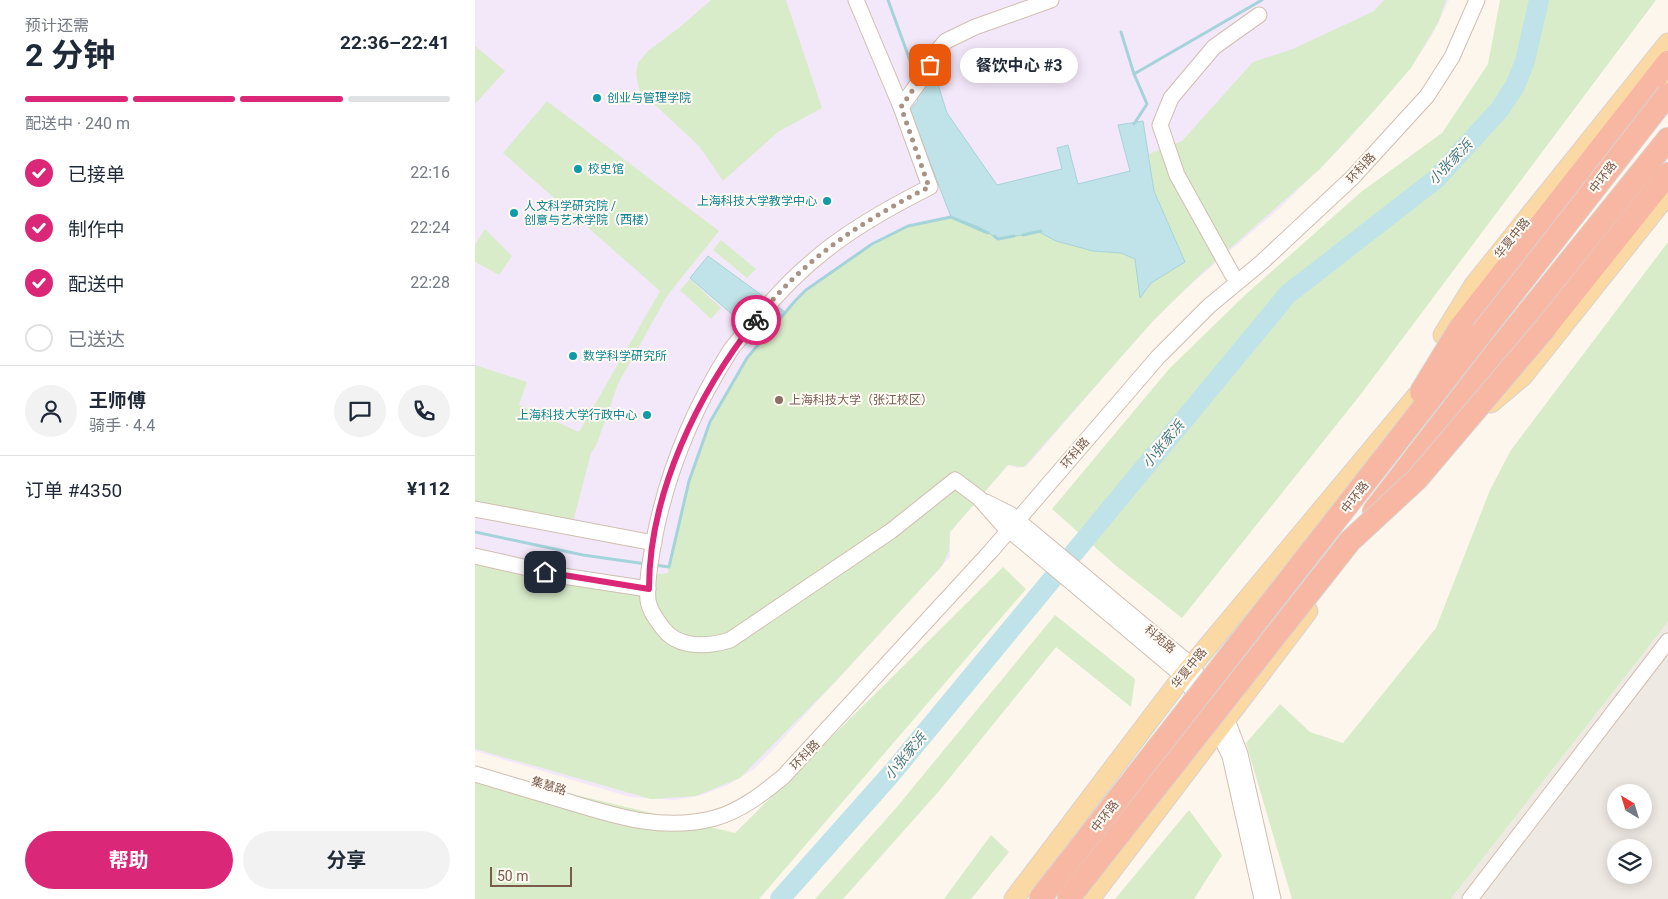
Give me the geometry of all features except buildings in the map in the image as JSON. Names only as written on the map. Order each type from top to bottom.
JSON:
[{"type":"highway","points":[[1366,483],[1462,324],[1668,62]]},
{"type":"highway","name":"中环路","points":[[1040,899],[1668,94]]},
{"type":"highway","name":"中环路","points":[[1068,899],[1350,541],[1493,355],[1668,139]]},
{"type":"highway","points":[[1350,541],[1424,471],[1547,327],[1668,174]]},
{"type":"main road","name":"华夏中路","points":[[1375,446],[1474,285],[1668,44]]},
{"type":"main road","name":"华夏中路","points":[[1014,899],[1187,670],[1485,316],[1668,81]]},
{"type":"main road","points":[[1090,899],[1416,467],[1668,150]]},
{"type":"main road","points":[[1416,467],[1523,376],[1668,194]]},
{"type":"street","points":[[475,556],[563,576],[649,589],[649,571],[661,504],[684,438],[699,404],[731,351],[785,284],[834,242],[878,214],[929,187],[901,107],[856,0]]},
{"type":"street","points":[[901,107],[927,71],[937,50],[946,41],[975,27],[1051,0]]},
{"type":"street","name":"环科路","points":[[1010,522],[1150,350],[1202,298],[1307,208],[1345,171],[1419,90],[1444,52],[1467,0]]},
{"type":"street","name":"环科路","points":[[623,813],[683,814],[713,808],[747,792],[777,770],[1010,522],[1158,357],[1209,306],[1262,262],[1326,203],[1427,96],[1452,57],[1477,0]]},
{"type":"street","points":[[1232,274],[1177,176],[1160,125],[1171,98],[1214,47],[1259,15]]},
{"type":"street","name":"科苑路","points":[[649,589],[648,601],[651,611],[667,634],[689,645],[716,644],[730,640],[891,531],[955,480],[1042,548],[1187,670],[1240,754],[1273,899]]},
{"type":"street","points":[[475,508],[652,550]]},
{"type":"street","points":[[1470,899],[1667,645]]},
{"type":"street","name":"科苑路","points":[[1223,725],[1262,899]]},
{"type":"street","name":"集慧路","points":[[475,763],[623,813]]},
{"type":"street","name":"集慧路","points":[[475,774],[623,813]]},
{"type":"shaded area","name":"上海科技大学（张江校区）","points":[[475,0],[1449,0],[1431,37],[1413,64],[1348,140],[1280,208],[1174,299],[1139,336],[1027,466],[1018,468],[1008,465],[950,532],[950,557],[771,752],[754,769],[728,785],[702,795],[675,800],[630,797],[475,751]]},
{"type":"shaded area","points":[[1668,622],[1668,899],[1451,899]]},
{"type":"green space","points":[[711,0],[786,0],[822,108],[778,132],[723,181],[699,146],[639,90],[636,74],[638,63],[648,51]]},
{"type":"green space","points":[[1384,0],[1446,0],[1439,21],[1411,68],[1320,169],[1201,274],[1153,321],[1024,467],[1008,465],[950,532],[949,551],[942,566],[835,682],[740,778],[696,796],[651,799],[475,749],[475,557],[648,589],[649,575],[668,573],[673,544],[692,473],[707,433],[726,394],[748,359],[774,325],[803,295],[836,269],[872,246],[909,227],[930,220],[950,218],[962,220],[998,239],[1039,232],[1056,241],[1093,251],[1121,253],[1135,259],[1140,298],[1151,283],[1185,262],[1154,191],[1149,154],[1182,141],[1253,62],[1293,49],[1374,11]]},
{"type":"green space","points":[[1500,0],[1656,0],[1361,394],[1182,618],[1115,565],[1052,509],[1169,369],[1244,296],[1361,192],[1442,133],[1488,64]]},
{"type":"green space","points":[[475,46],[505,71],[475,104]]},
{"type":"green space","points":[[547,101],[719,231],[667,296],[618,384],[596,446],[591,453],[572,526],[475,509],[475,365],[527,382],[519,405],[579,432],[660,291],[503,153]]},
{"type":"green space","points":[[485,229],[512,256],[499,275],[475,262],[475,245]]},
{"type":"green space","points":[[721,240],[756,269],[747,278],[713,250]]},
{"type":"green space","points":[[1668,242],[1668,622],[1451,899],[1292,899],[1246,743],[1280,704],[1310,732],[1343,743],[1436,628],[1490,490],[1511,450]]},
{"type":"green space","points":[[690,279],[721,308],[711,319],[680,290]]},
{"type":"green space","points":[[1003,567],[1026,589],[759,899],[475,899],[475,771],[735,833]]},
{"type":"green space","points":[[1055,615],[1135,679],[1131,707],[1056,647],[939,791],[843,899],[815,899],[896,808]]},
{"type":"green space","points":[[1189,810],[1222,855],[1194,899],[1115,899]]},
{"type":"green space","points":[[991,835],[1009,852],[971,899],[944,899]]},
{"type":"water","points":[[928,75],[935,75],[947,113],[997,185],[1062,169],[1057,148],[1068,145],[1078,184],[1130,171],[1118,125],[1143,121],[1154,191],[1185,262],[1151,283],[1140,298],[1135,259],[1121,253],[1093,251],[1056,241],[1039,232],[998,239],[979,227],[951,217],[910,110],[918,101],[915,95]]},
{"type":"water","points":[[708,256],[785,312],[762,340],[690,278]]},
{"type":"waterway","points":[[888,0],[916,77]]},
{"type":"waterway","points":[[1134,124],[1147,104],[1134,74],[1262,0]]},
{"type":"waterway","name":"小张家浜","points":[[780,899],[891,774],[1288,294],[1436,179],[1500,109],[1515,86],[1525,61],[1539,0]]},
{"type":"waterway","points":[[1121,32],[1134,74]]},
{"type":"waterway","points":[[655,565],[669,567],[689,481],[710,422],[747,358],[806,290],[872,244],[908,226],[951,217],[988,233]]},
{"type":"waterway","points":[[1023,235],[1041,231]]},
{"type":"waterway","points":[[994,236],[998,239],[1014,236]]},
{"type":"waterway","points":[[475,532],[583,555],[646,564]]},
{"type":"way so far","points":[[756,320],[785,284],[834,242],[878,214],[929,187],[901,107],[930,65]]},
{"type":"place","name":"餐饮中心 #3","points":[[930,65]]},
{"type":"place","name":"创业与管理学院","points":[[597,98]]},
{"type":"place","name":"校史馆","points":[[578,169]]},
{"type":"place","name":"上海科技大学教学中心","points":[[827,201]]},
{"type":"place","name":"人文科学研究院 / 创意与艺术学院（西楼）","points":[[514,213]]},
{"type":"place","name":"数学科学研究所","points":[[573,356]]},
{"type":"place","name":"上海科技大学（张江校区）","points":[[779,400]]},
{"type":"place","name":"上海科技大学行政中心","points":[[647,415]]},
{"type":"route","points":[[545,572],[649,589],[651,556],[661,504],[684,438],[699,404],[731,351],[756,320]]}]
